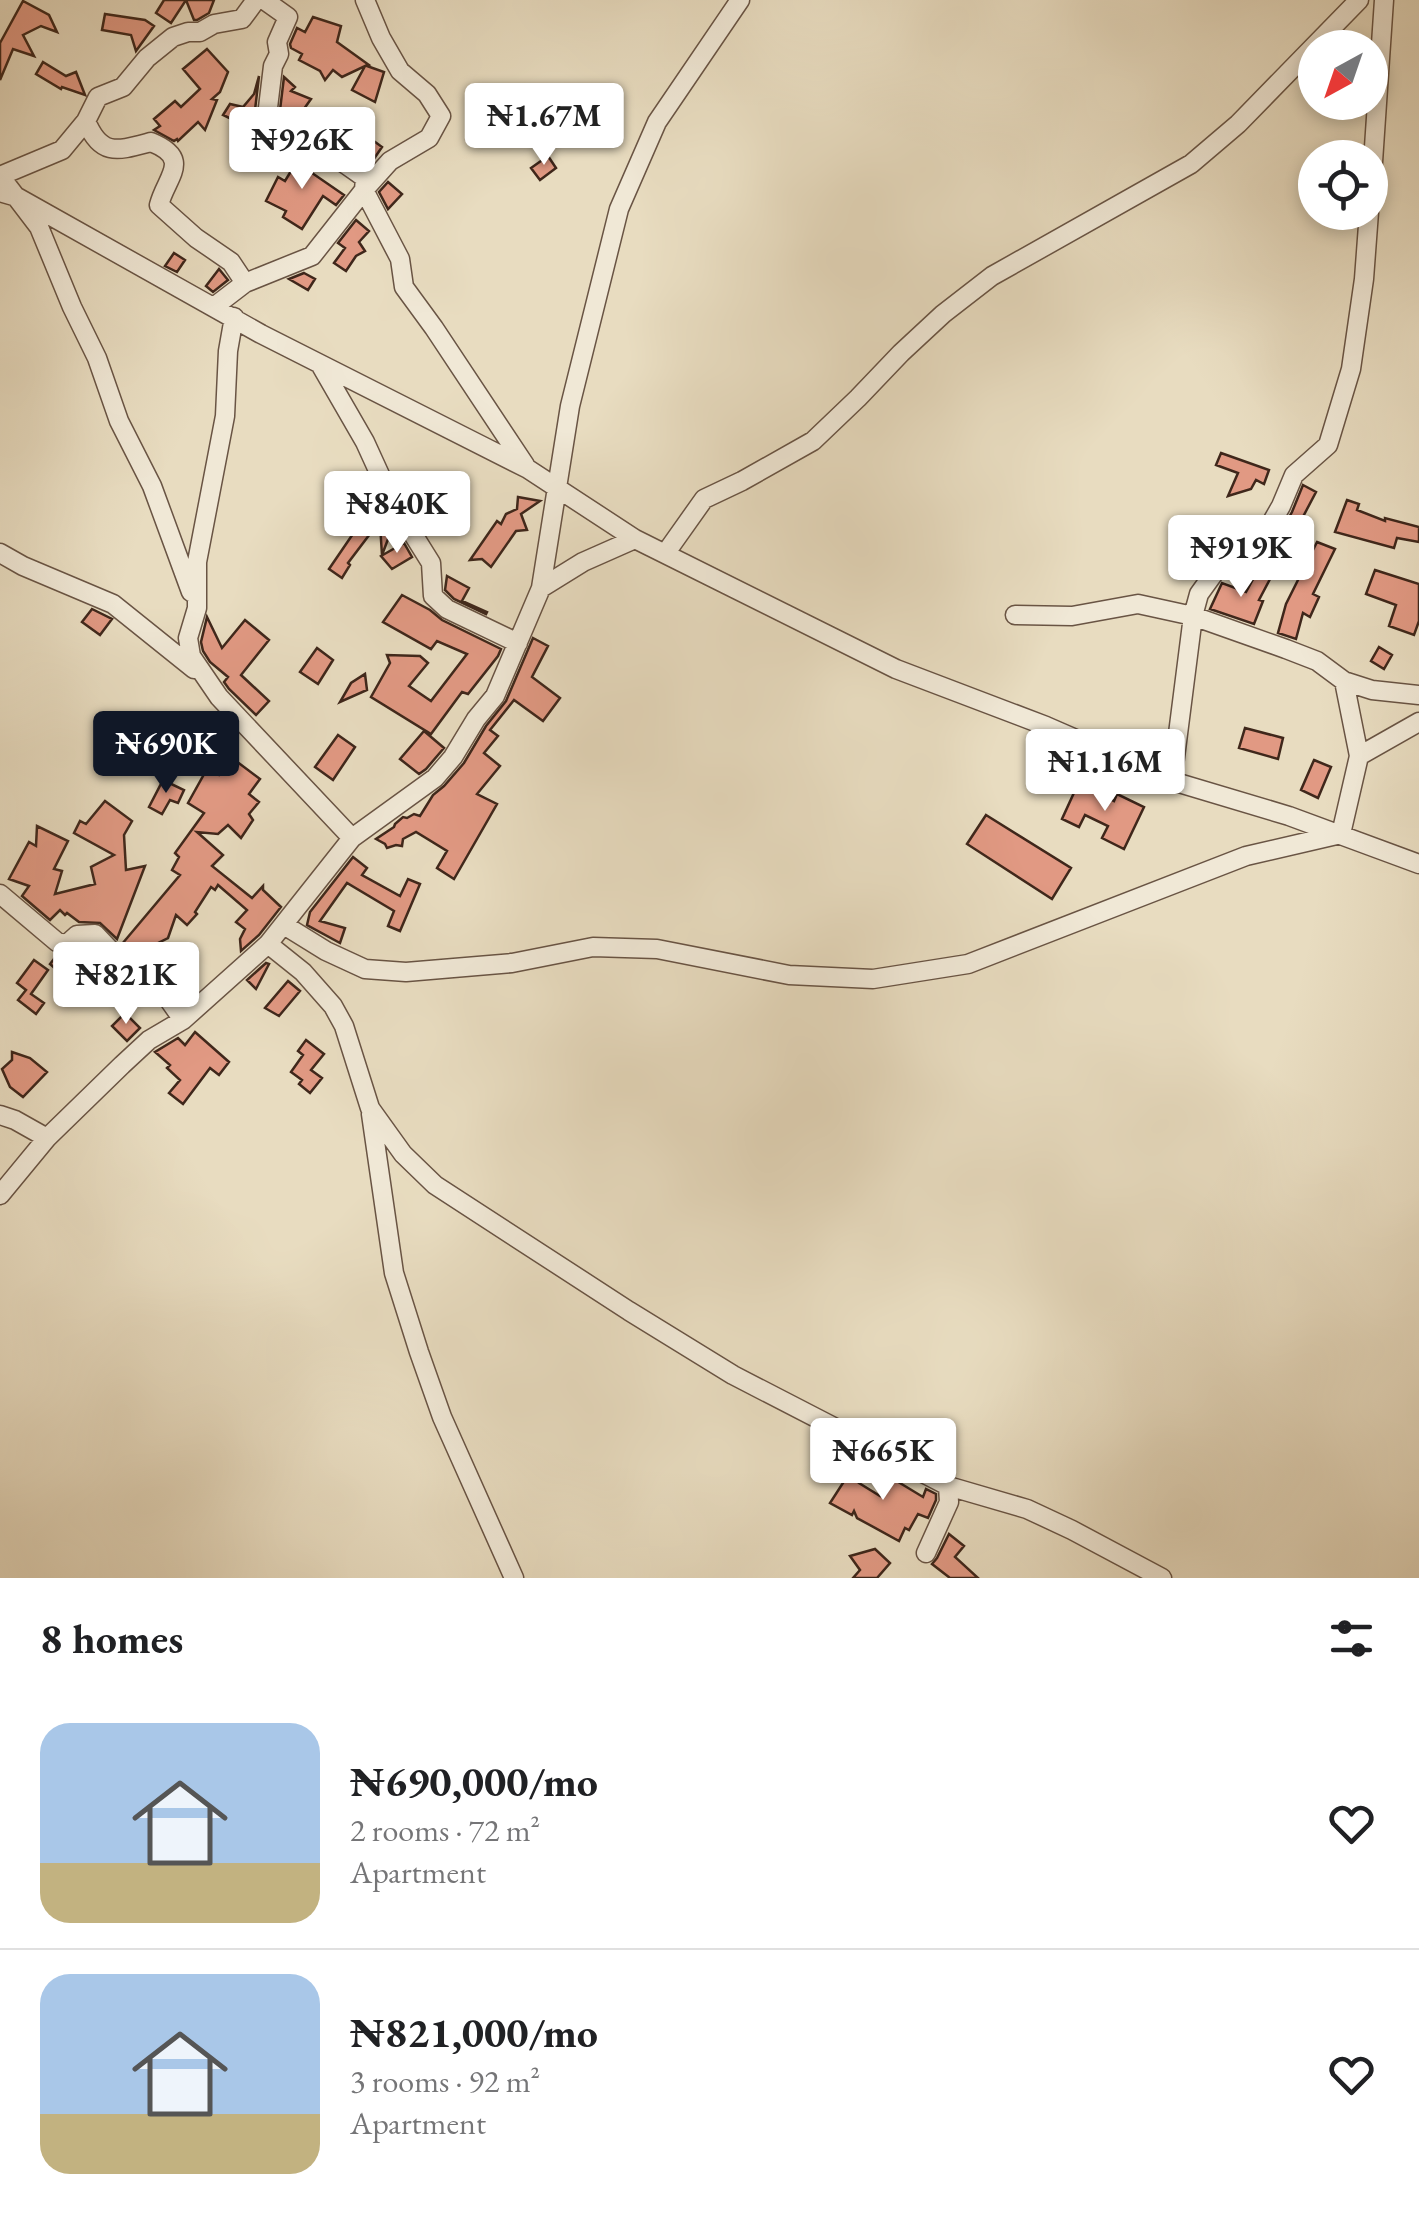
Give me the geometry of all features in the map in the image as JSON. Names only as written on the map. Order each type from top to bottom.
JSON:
[{"type":"street","points":[[197,608],[152,486],[119,420],[97,358],[39,227],[8,194],[0,176],[62,150],[86,121],[98,97],[123,87],[159,46],[188,32],[200,32],[214,24],[242,18],[256,0]]},
{"type":"street","points":[[264,0],[288,17],[277,42],[267,116],[289,138],[312,144],[365,178],[364,190],[400,259],[404,287],[528,469]]},
{"type":"street","points":[[215,306],[245,282],[312,256],[390,161],[429,138],[441,116],[427,94],[400,71],[365,0]]},
{"type":"street","points":[[0,1195],[48,1138],[149,1040],[183,1020],[268,944],[352,838],[435,778],[495,696],[541,588],[570,406],[618,209],[657,122],[740,0]]},
{"type":"street","points":[[665,554],[704,499],[813,440],[900,353],[992,276],[1191,164],[1238,124],[1359,0]]},
{"type":"street","points":[[1375,140],[1384,0]]},
{"type":"street","points":[[86,121],[100,145],[125,148],[151,142],[170,153],[175,169],[159,206],[232,262],[245,282]]},
{"type":"street","points":[[8,194],[320,364],[528,469],[634,539],[896,668],[1046,726],[1172,781],[1341,834],[1419,864]]},
{"type":"street","points":[[1172,781],[1199,594],[1218,569],[1256,548],[1294,475],[1328,445],[1352,369],[1368,230]]},
{"type":"street","points":[[234,317],[225,416],[198,562],[197,608],[188,638],[191,656],[220,697],[352,838]]},
{"type":"street","points":[[320,364],[391,499],[431,563],[433,596],[447,610],[518,643]]},
{"type":"street","points":[[541,588],[634,539]]},
{"type":"street","points":[[0,553],[113,604],[210,682]]},
{"type":"street","points":[[1015,615],[1072,616],[1138,604],[1193,616],[1317,662],[1344,682],[1372,690],[1419,695]]},
{"type":"street","points":[[1341,834],[1359,756],[1344,682]]},
{"type":"street","points":[[1359,756],[1419,722]]},
{"type":"street","points":[[284,925],[326,952],[365,969],[406,972],[512,963],[593,947],[657,948],[790,975],[873,980],[968,964],[1246,856],[1341,834]]},
{"type":"street","points":[[0,894],[56,942],[67,944],[77,934],[95,934],[164,993],[183,1020]]},
{"type":"street","points":[[268,944],[303,972],[333,1006],[344,1026],[370,1108],[394,1273],[418,1352],[514,1578]]},
{"type":"street","points":[[370,1108],[403,1154],[435,1185],[734,1375],[948,1486],[1027,1509],[1162,1578]]},
{"type":"street","points":[[0,1115],[48,1138]]},
{"type":"street","points":[[926,1554],[949,1502],[948,1486]]},
{"type":"building","points":[[164,0],[186,0],[171,23],[156,13]]},
{"type":"building","points":[[186,0],[214,0],[209,13],[194,20]]},
{"type":"building","points":[[23,1],[49,15],[57,32],[41,26],[23,35],[34,56],[13,49],[0,80],[0,43]]},
{"type":"building","points":[[105,14],[145,20],[154,26],[136,51],[131,35],[102,30]]},
{"type":"building","points":[[313,17],[341,26],[337,42],[367,66],[384,72],[375,102],[352,90],[365,66],[342,77],[333,70],[325,80],[320,71],[299,60],[302,54],[290,44],[297,28],[305,32]]},
{"type":"building","points":[[207,49],[228,72],[220,92],[212,99],[217,100],[205,130],[198,122],[174,141],[154,130],[160,126],[154,119],[175,101],[181,107],[200,89],[183,69]]},
{"type":"building","points":[[43,62],[66,76],[76,72],[85,95],[61,89],[36,74]]},
{"type":"building","points":[[259,76],[255,110],[248,127],[223,115],[230,104],[243,107],[254,94]]},
{"type":"building","points":[[284,77],[295,87],[291,91],[311,99],[296,120],[280,110]]},
{"type":"building","points":[[328,111],[365,135],[362,144],[367,136],[382,147],[369,166],[315,132]]},
{"type":"building","points":[[302,153],[319,162],[312,173],[344,195],[336,205],[323,196],[302,229],[283,217],[286,211],[266,201],[278,177],[285,181]]},
{"type":"building","points":[[548,156],[556,168],[540,180],[531,168]]},
{"type":"building","points":[[388,182],[402,194],[388,209],[379,192]]},
{"type":"building","points":[[356,220],[369,231],[359,242],[365,251],[356,256],[346,271],[334,263],[345,248],[338,243]]},
{"type":"building","points":[[174,253],[185,260],[177,272],[165,266]]},
{"type":"building","points":[[219,269],[228,280],[213,292],[206,286]]},
{"type":"building","points":[[304,273],[315,279],[308,290],[289,279]]},
{"type":"building","points":[[1221,453],[1269,470],[1264,484],[1256,480],[1251,489],[1228,496],[1238,473],[1216,465]]},
{"type":"building","points":[[1303,485],[1316,492],[1295,532],[1290,529],[1281,554],[1271,549]]},
{"type":"building","points":[[518,497],[540,501],[521,514],[527,530],[516,531],[491,567],[482,559],[470,560],[497,521],[501,524],[506,514],[517,509]]},
{"type":"building","points":[[1347,500],[1359,504],[1357,510],[1385,521],[1419,527],[1419,542],[1397,538],[1394,548],[1335,532]]},
{"type":"building","points":[[341,506],[379,522],[348,563],[342,578],[329,569],[357,528]]},
{"type":"building","points":[[384,511],[393,526],[382,555],[380,524]]},
{"type":"building","points":[[1317,542],[1335,549],[1313,594],[1319,597],[1310,617],[1303,613],[1296,639],[1278,633],[1286,604]]},
{"type":"building","points":[[404,543],[412,557],[392,569],[381,556]]},
{"type":"building","points":[[1375,570],[1419,584],[1419,621],[1414,635],[1389,626],[1396,605],[1366,594]]},
{"type":"building","points":[[1257,572],[1270,579],[1259,600],[1263,601],[1254,624],[1210,609],[1222,583],[1246,592]]},
{"type":"building","points":[[447,576],[469,588],[462,601],[486,614],[454,599],[445,590]]},
{"type":"building","points":[[402,595],[501,649],[468,694],[462,692],[431,734],[371,697],[390,663],[387,655],[420,656],[428,663],[409,686],[431,701],[467,654],[437,641],[431,649],[383,622]]},
{"type":"building","points":[[92,609],[112,619],[100,635],[82,622]]},
{"type":"building","points":[[207,617],[222,648],[245,620],[269,640],[241,675],[269,701],[256,715],[229,689],[224,682],[228,677],[203,651],[201,642]]},
{"type":"building","points":[[533,638],[548,646],[532,677],[560,698],[543,721],[514,700],[490,730],[498,736],[484,753],[500,766],[477,794],[497,804],[454,879],[437,868],[447,851],[416,832],[403,839],[402,846],[387,848],[376,839],[403,817],[420,816],[433,795],[464,763],[506,701]]},
{"type":"building","points":[[1379,647],[1392,655],[1384,669],[1371,661]]},
{"type":"building","points":[[317,648],[333,660],[318,684],[300,672]]},
{"type":"building","points":[[365,674],[367,690],[340,702],[351,683]]},
{"type":"building","points":[[107,726],[139,750],[97,739]]},
{"type":"building","points":[[1245,728],[1283,738],[1278,759],[1239,748]]},
{"type":"building","points":[[424,731],[444,748],[419,774],[400,759]]},
{"type":"building","points":[[338,735],[355,747],[333,780],[315,767]]},
{"type":"building","points":[[232,758],[260,779],[249,794],[259,802],[249,814],[253,820],[241,838],[228,825],[218,834],[197,832],[223,855],[212,866],[252,898],[263,886],[281,907],[241,951],[240,939],[245,929],[236,922],[247,910],[218,885],[215,890],[211,887],[187,925],[176,915],[168,938],[148,948],[156,955],[148,965],[122,944],[180,875],[172,870],[179,857],[175,853],[204,813],[188,803],[207,769],[219,775]]},
{"type":"building","points":[[1314,760],[1331,767],[1318,798],[1301,790]]},
{"type":"building","points":[[163,780],[184,790],[178,803],[170,800],[162,814],[149,807]]},
{"type":"building","points":[[1078,784],[1114,801],[1117,794],[1144,807],[1124,849],[1102,838],[1108,826],[1085,815],[1079,827],[1062,819]]},
{"type":"building","points":[[105,801],[132,821],[124,835],[126,870],[145,866],[117,939],[100,923],[79,922],[60,910],[50,920],[22,896],[29,886],[9,879],[29,842],[36,846],[37,826],[68,841],[54,869],[62,871],[55,894],[95,884],[91,867],[114,855],[74,833],[80,821],[86,824]]},
{"type":"building","points":[[986,815],[1071,868],[1052,899],[967,844]]},
{"type":"building","points":[[353,857],[367,868],[362,875],[400,896],[408,879],[420,884],[400,931],[388,926],[394,911],[347,883],[320,921],[345,928],[340,943],[307,925],[310,912]]},
{"type":"building","points":[[82,947],[96,959],[87,969],[73,955]]},
{"type":"building","points":[[57,955],[74,964],[64,976],[50,964]]},
{"type":"building","points":[[34,960],[48,970],[31,994],[44,1003],[36,1014],[18,1000],[26,990],[17,983]]},
{"type":"building","points":[[269,964],[256,989],[247,980]]},
{"type":"building","points":[[288,981],[300,991],[279,1016],[265,1008]]},
{"type":"building","points":[[125,1013],[140,1028],[127,1041],[112,1026]]},
{"type":"building","points":[[195,1032],[229,1062],[219,1075],[210,1068],[183,1104],[169,1093],[180,1080],[155,1052],[178,1038],[185,1045]]},
{"type":"building","points":[[306,1040],[324,1054],[311,1070],[322,1078],[310,1093],[291,1072],[303,1055],[298,1051]]},
{"type":"building","points":[[12,1052],[30,1058],[47,1072],[23,1097],[10,1087],[2,1069],[12,1060]]},
{"type":"building","points":[[861,1455],[870,1460],[859,1483],[880,1496],[890,1477],[923,1497],[926,1489],[936,1494],[928,1518],[918,1514],[899,1541],[857,1518],[854,1511],[852,1515],[830,1503]]},
{"type":"building","points":[[949,1534],[964,1546],[955,1557],[978,1578],[950,1578],[932,1564]]},
{"type":"building","points":[[875,1549],[890,1563],[877,1578],[853,1578],[860,1570],[850,1556]]}]
